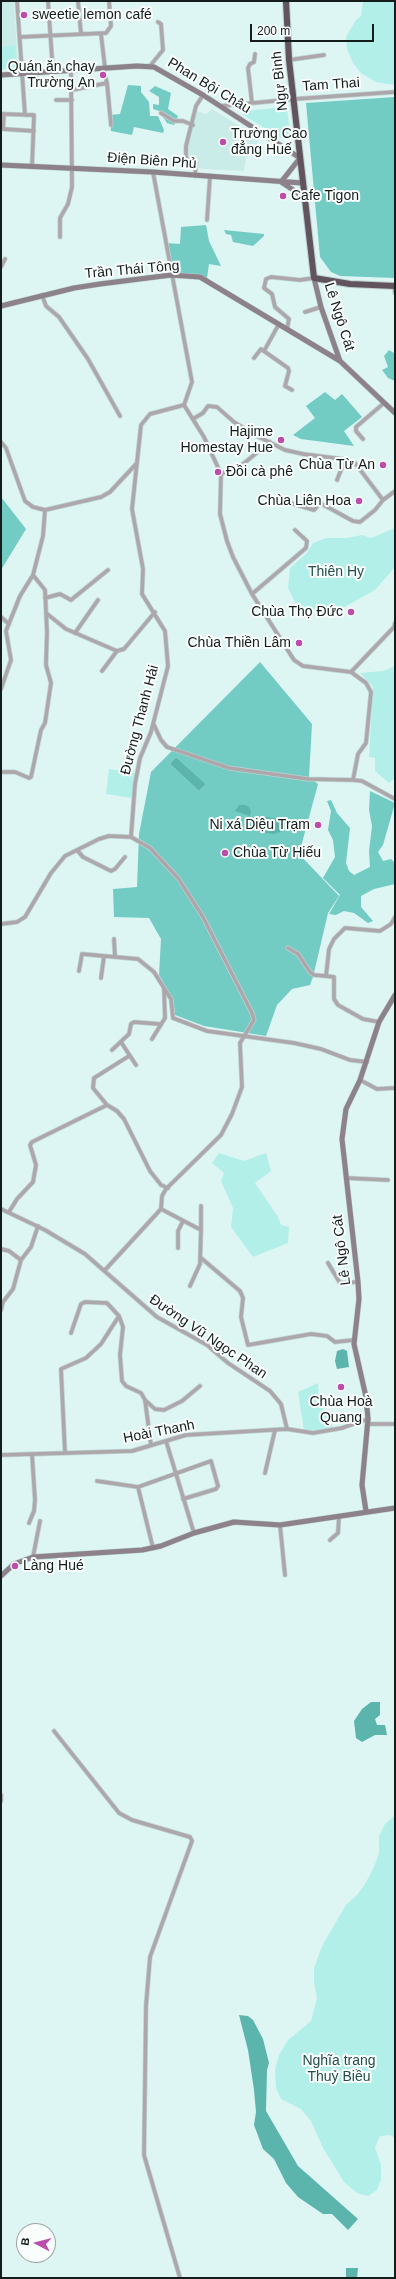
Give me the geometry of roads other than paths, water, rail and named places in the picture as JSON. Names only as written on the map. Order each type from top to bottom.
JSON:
[{"type":"highway","name":"Ngự Bình","points":[[286,1],[289,60],[295,98],[302,183]]},
{"type":"highway","name":"Lê Ngô Cát","points":[[302,183],[314,278]]},
{"type":"highway","points":[[314,278],[350,284],[394,286]]},
{"type":"street","points":[[17,1],[25,115]]},
{"type":"street","points":[[48,1],[53,72]]},
{"type":"street","points":[[78,1],[81,34]]},
{"type":"street","points":[[20,37],[101,34],[110,29],[109,1]]},
{"type":"street","points":[[150,66],[163,50],[161,24],[158,22]]},
{"type":"street","points":[[101,34],[111,126]]},
{"type":"street","points":[[252,103],[248,68],[254,62],[255,54]]},
{"type":"street","points":[[289,60],[324,55]]},
{"type":"street","name":"Phan Bội Châu","points":[[1,75],[150,66],[221,106],[300,158]]},
{"type":"street","points":[[60,237],[60,218],[68,204],[72,168],[71,70]]},
{"type":"street","points":[[72,90],[107,83]]},
{"type":"street","name":"Tam Thai","points":[[221,106],[295,98],[395,92]]},
{"type":"street","points":[[195,176],[196,162],[186,158],[186,146],[193,125],[196,106],[203,95]]},
{"type":"street","points":[[56,100],[72,100]]},
{"type":"street","points":[[162,113],[174,121],[183,121],[193,125]]},
{"type":"street","points":[[32,167],[34,131],[34,115],[3,114],[3,129],[34,131]]},
{"type":"street","points":[[300,158],[281,182],[298,193],[304,201]]},
{"type":"street","name":"Điện Biên Phủ","points":[[1,165],[153,172],[302,183]]},
{"type":"street","points":[[153,172],[192,382],[184,405],[204,437],[221,474],[220,514],[227,541],[252,594],[288,652],[299,664],[330,671],[351,672],[366,683],[371,692],[366,743],[358,754],[353,780]]},
{"type":"street","points":[[207,220],[210,177]]},
{"type":"street","points":[[1,267],[5,259]]},
{"type":"street","name":"Trần Thái Tông","points":[[1,306],[74,288],[171,275],[200,277],[340,361]]},
{"type":"street","points":[[287,329],[289,319],[275,307],[272,294],[264,288],[266,279],[271,277],[300,280],[314,278]]},
{"type":"street","name":"Lê Ngô Cát","points":[[314,278],[321,307],[340,361],[395,413]]},
{"type":"street","points":[[394,286],[395,293]]},
{"type":"street","points":[[42,295],[46,306],[59,317],[88,359],[120,416]]},
{"type":"street","points":[[305,312],[321,307]]},
{"type":"street","points":[[264,350],[279,324]]},
{"type":"street","points":[[254,358],[260,349],[264,350],[288,368],[290,371],[285,386],[292,390]]},
{"type":"street","points":[[363,439],[356,431],[356,427],[384,403]]},
{"type":"street","name":"Đường Thanh Hải","points":[[131,837],[135,784],[140,758],[153,722],[168,666],[165,631],[155,612],[142,594],[143,569],[132,509],[140,425],[144,419],[154,413],[184,405]]},
{"type":"street","points":[[193,419],[203,414],[211,405],[217,407],[234,422],[253,434],[285,450],[356,463],[383,500]]},
{"type":"street","points":[[1,442],[6,448],[25,501],[33,507],[45,510],[101,498],[110,492],[137,463]]},
{"type":"street","points":[[221,474],[243,464],[270,442]]},
{"type":"street","points":[[337,480],[345,460]]},
{"type":"street","points":[[280,500],[314,510],[320,503],[353,521],[360,522],[375,510],[383,500],[395,491]]},
{"type":"street","points":[[1,689],[11,660],[6,631],[20,596],[33,575],[44,536],[45,510]]},
{"type":"street","points":[[252,594],[306,548],[307,541],[295,530]]},
{"type":"street","points":[[45,598],[60,594],[71,600],[108,570]]},
{"type":"street","points":[[1,772],[15,772],[29,778],[31,777],[41,730],[45,723],[51,682],[46,665],[45,590],[33,575]]},
{"type":"street","points":[[75,633],[98,600]]},
{"type":"street","points":[[102,671],[117,651],[124,649],[155,612]]},
{"type":"street","points":[[46,613],[60,626],[117,651]]},
{"type":"street","points":[[1,617],[9,624]]},
{"type":"street","points":[[351,672],[394,627],[395,623]]},
{"type":"street","points":[[153,722],[155,729],[167,747],[229,768],[308,779],[362,781],[395,799]]},
{"type":"street","points":[[1,924],[17,922],[25,917],[51,873],[65,856],[99,839],[109,836],[131,837],[150,848],[178,878],[203,917],[252,1013],[254,1020],[244,1036],[240,1050],[242,1087],[232,1114],[221,1135],[168,1188],[162,1196],[161,1209],[105,1270]]},
{"type":"street","points":[[77,850],[83,857],[111,871],[115,869],[125,857]]},
{"type":"street","points":[[326,976],[329,949],[340,931],[351,927],[380,931],[391,924],[395,918]]},
{"type":"street","points":[[114,938],[115,957]]},
{"type":"street","points":[[288,948],[298,954],[310,972],[314,975],[334,978],[334,999],[338,1005],[363,1019],[379,1022]]},
{"type":"street","points":[[79,971],[82,954],[138,959],[145,963],[171,999],[173,1018]]},
{"type":"street","points":[[101,978],[104,956]]},
{"type":"street","points":[[164,988],[165,1018]]},
{"type":"street","name":"Lê Ngô Cát","points":[[366,1511],[362,1485],[368,1422],[366,1397],[356,1358],[354,1340],[359,1299],[358,1282],[342,1139],[346,1109],[367,1062],[379,1022],[395,995]]},
{"type":"street","points":[[152,1039],[159,1024],[165,1018],[173,1018],[208,1031],[314,1047],[350,1060],[367,1062]]},
{"type":"street","points":[[112,1050],[129,1034],[131,1024],[134,1022],[159,1024]]},
{"type":"street","points":[[121,1042],[129,1056],[136,1064]]},
{"type":"street","points":[[129,1056],[93,1079],[93,1088],[107,1105],[117,1111],[124,1119],[150,1171],[161,1185],[168,1188]]},
{"type":"street","points":[[360,1080],[377,1089],[395,1088]]},
{"type":"street","points":[[9,1212],[17,1199],[33,1182],[36,1165],[30,1144],[107,1105]]},
{"type":"street","points":[[346,1178],[388,1180]]},
{"type":"street","points":[[190,1286],[200,1264],[201,1206]]},
{"type":"street","name":"Đường Vũ Ngọc Phan","points":[[1,1209],[38,1226],[85,1254],[105,1270],[134,1299],[157,1317],[206,1345],[228,1363],[270,1391],[281,1404],[287,1430]]},
{"type":"street","points":[[161,1209],[201,1230]]},
{"type":"street","points":[[178,1248],[178,1231],[183,1221]]},
{"type":"street","points":[[1,1310],[3,1302],[13,1290],[21,1260],[31,1248],[38,1226]]},
{"type":"street","points":[[1,1249],[9,1251],[21,1260]]},
{"type":"street","points":[[200,1258],[240,1291],[243,1298],[241,1317],[248,1345],[311,1334],[327,1336],[335,1342],[354,1340]]},
{"type":"street","points":[[328,1263],[337,1281],[345,1284],[358,1282]]},
{"type":"street","points":[[71,1333],[81,1304],[85,1302],[107,1304],[119,1316],[123,1327],[120,1355],[122,1382],[126,1386],[141,1393],[145,1400],[155,1409],[164,1410],[182,1401],[200,1386]]},
{"type":"street","points":[[65,1453],[60,1369],[86,1358],[100,1344],[119,1316]]},
{"type":"street","points":[[145,1400],[151,1445]]},
{"type":"street","name":"Hoài Thanh","points":[[1,1455],[132,1451],[186,1435],[275,1430],[313,1433],[368,1422],[395,1424]]},
{"type":"street","points":[[265,1473],[275,1430]]},
{"type":"street","points":[[166,1441],[194,1533]]},
{"type":"street","points":[[29,1523],[34,1511],[35,1500],[32,1454]]},
{"type":"street","points":[[98,1482],[138,1487],[211,1461],[218,1486],[216,1489],[183,1499]]},
{"type":"street","points":[[138,1487],[153,1548]]},
{"type":"street","points":[[1,1576],[14,1564],[33,1557],[109,1553],[153,1548],[194,1533],[234,1522],[280,1525],[366,1511],[395,1508]]},
{"type":"street","points":[[330,1540],[338,1533],[339,1516]]},
{"type":"street","points":[[33,1557],[40,1521]]},
{"type":"street","points":[[280,1525],[285,1575]]},
{"type":"street","points":[[54,1731],[118,1813],[132,1820],[190,1837],[192,1841],[150,1957],[146,2006],[144,2155],[180,2278]]},
{"type":"street","points":[[1,1795],[1,1801]]},
{"type":"place","name":"sweetie lemon café","points":[[24,15]]},
{"type":"place","name":"Quán ăn chay Trường An","points":[[103,75]]},
{"type":"place","name":"Trường Cao đẳng Huế","points":[[223,142]]},
{"type":"place","name":"Cafe Tigon","points":[[283,196]]},
{"type":"place","name":"Hajime Homestay Hue","points":[[281,440]]},
{"type":"place","name":"Chùa Từ An","points":[[383,465]]},
{"type":"place","name":"Đồi cà phê","points":[[218,472]]},
{"type":"place","name":"Chùa Liên Hoa","points":[[359,501]]},
{"type":"place","name":"Chùa Thọ Đức","points":[[351,612]]},
{"type":"place","name":"Chùa Thiền Lâm","points":[[299,643]]},
{"type":"place","name":"Ni xá Diệu Trạm","points":[[318,825]]},
{"type":"place","name":"Chùa Từ Hiếu","points":[[225,853]]},
{"type":"place","name":"Chùa Hoà Quang","points":[[341,1387]]},
{"type":"place","name":"Làng Hué","points":[[15,1566]]},
{"type":"park label","name":"Thiên Hy","points":[[336,572]]},
{"type":"park label","name":"Nghĩa trang Thuỷ Biều","points":[[339,2070]]}]
